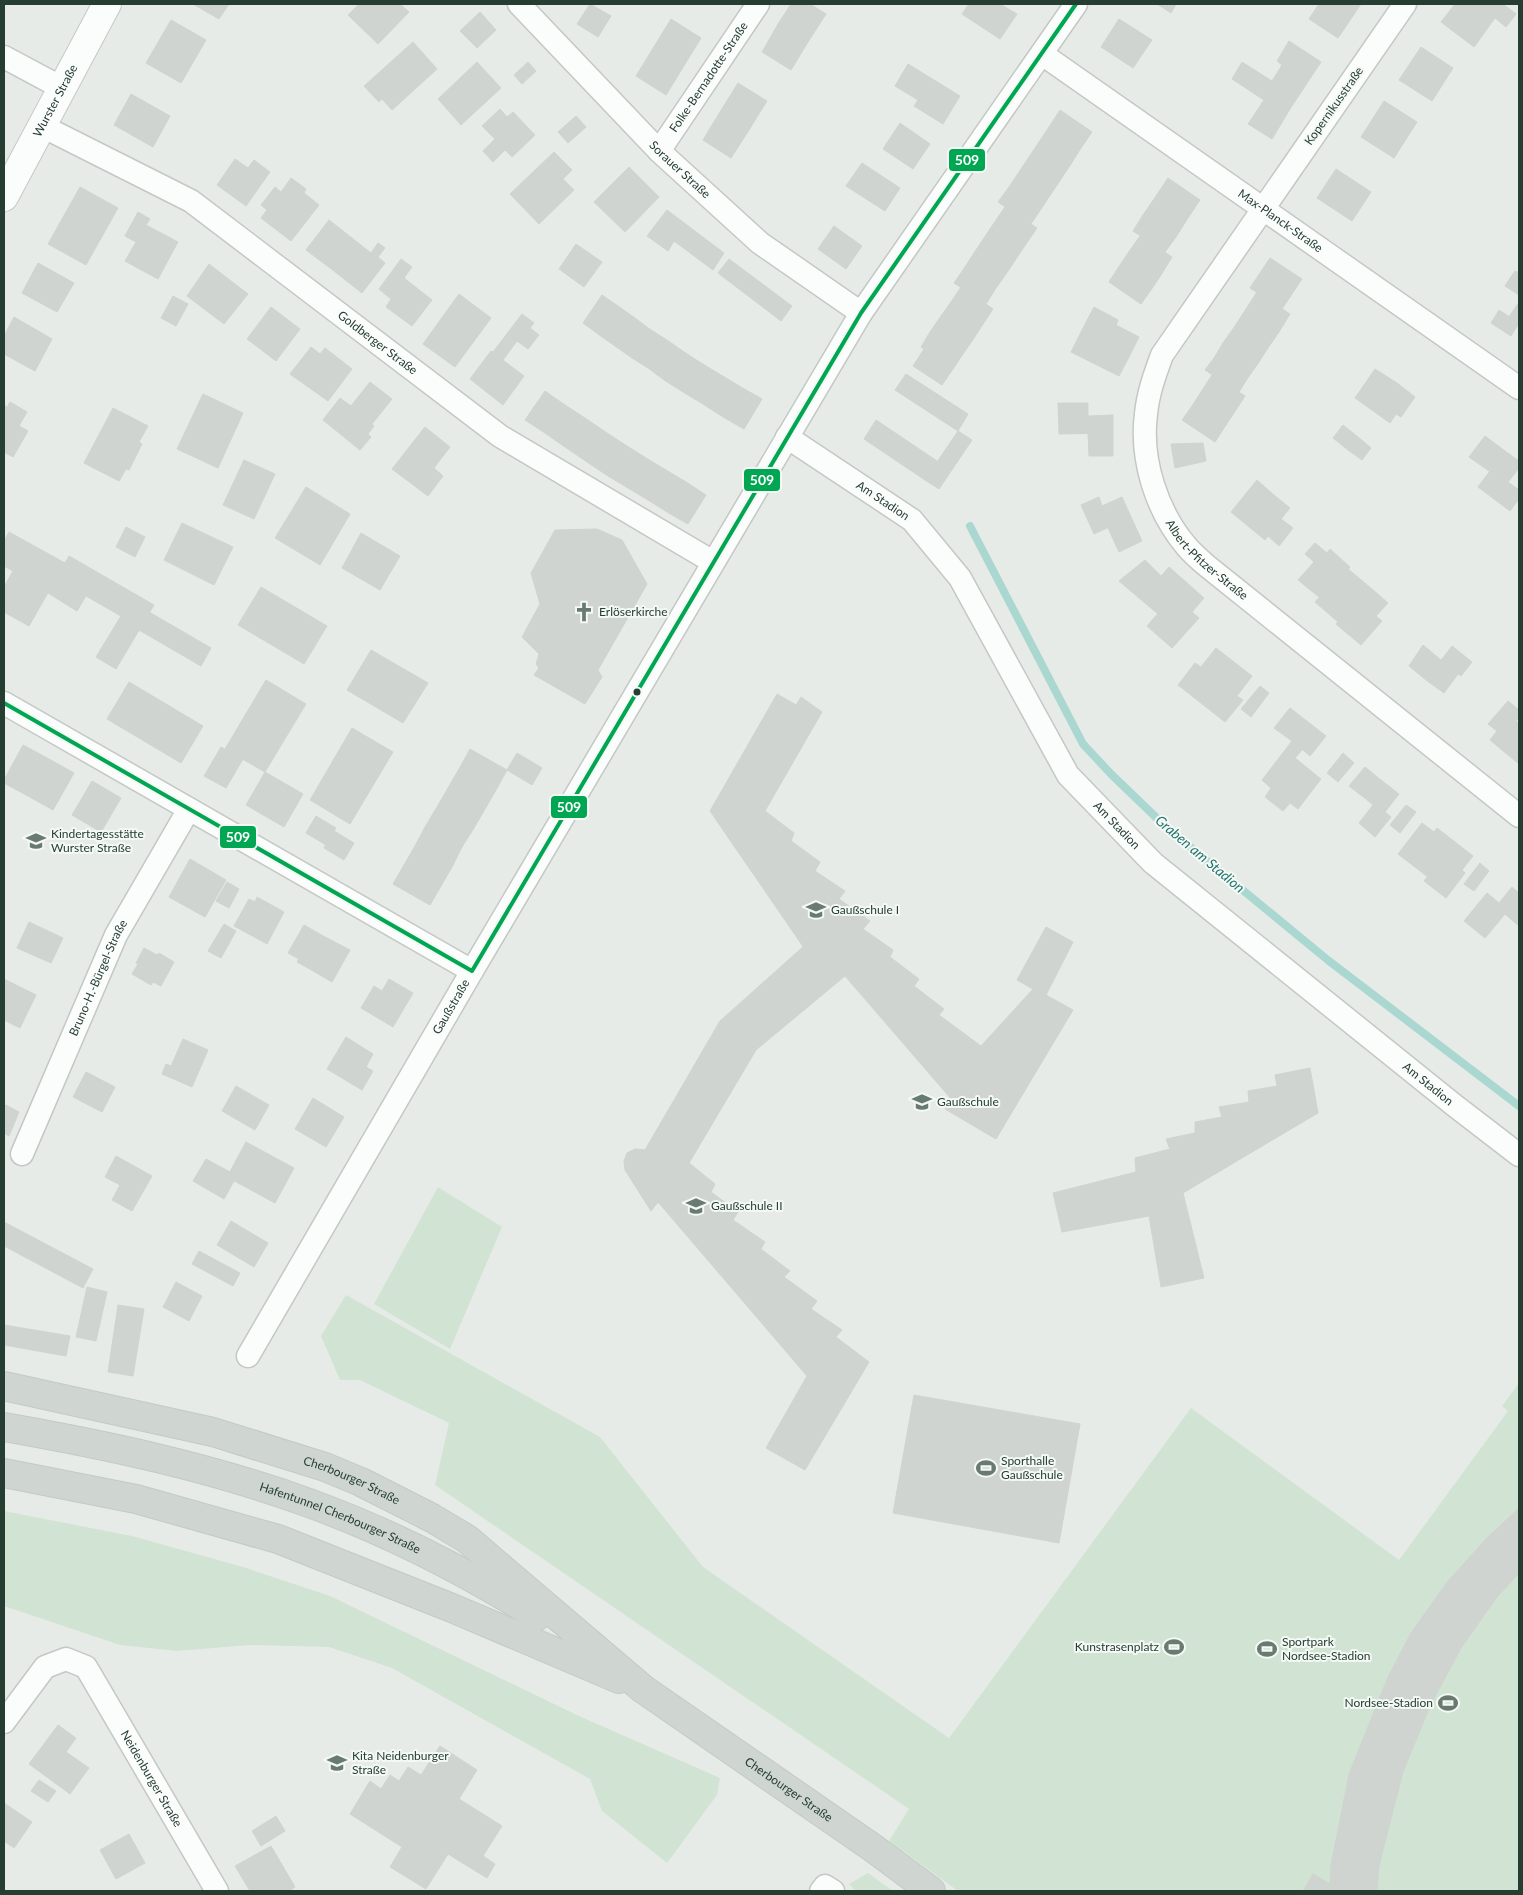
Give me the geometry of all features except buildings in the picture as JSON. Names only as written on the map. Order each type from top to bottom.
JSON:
[{"type":"main road","name":"Cherbourger Straße","points":[[4,1386],[213,1432],[325,1468],[397,1499],[466,1539],[643,1689],[932,1891]]},
{"type":"main road","name":"Hafentunnel Cherbourger Straße","points":[[4,1427],[98,1444],[201,1468],[291,1496],[360,1523],[464,1573],[575,1640],[643,1689]]},
{"type":"main road","name":"Cherbourger Straße","points":[[4,1473],[136,1499],[278,1538],[452,1608],[643,1689]]},
{"type":"street","name":"Wurster Straße","points":[[4,197],[107,4]]},
{"type":"street","name":"Sorauer Straße","points":[[519,4],[659,151],[760,243],[861,313]]},
{"type":"street","name":"Folke-Bernadotte-Straße","points":[[659,151],[758,4]]},
{"type":"street","name":"Gaußstraße","points":[[248,1356],[472,970],[861,313],[1076,4]]},
{"type":"street","name":"Kopernikusstraße","points":[[1263,209],[1405,4]]},
{"type":"street","name":"Max-Planck-Straße","points":[[1042,54],[1519,388]]},
{"type":"street","points":[[4,57],[62,88]]},
{"type":"street","name":"Goldberger Straße","points":[[42,126],[191,201],[500,436],[713,562]]},
{"type":"street","name":"Albert-Pfitzer-Straße","points":[[1263,209],[1162,354],[1152,383],[1145,415],[1145,445],[1150,475],[1160,503],[1187,547],[1207,566],[1519,816]]},
{"type":"street","name":"Am Stadion","points":[[787,437],[912,520],[960,578],[1068,775],[1153,863],[1446,1099],[1519,1155]]},
{"type":"street","points":[[4,703],[472,970]]},
{"type":"street","name":"Bruno-H.-Bürgel-Straße","points":[[22,1154],[116,935],[189,809]]},
{"type":"street","name":"Neidenburger Straße","points":[[4,1722],[45,1667],[66,1659],[86,1667],[217,1891]]},
{"type":"green space","points":[[438,1187],[502,1227],[450,1349],[374,1304]]},
{"type":"green space","name":"Sportpark Nordsee-Stadion","points":[[346,1295],[600,1437],[703,1567],[949,1738],[1191,1408],[1399,1560],[1508,1411],[1502,1406],[1519,1383],[1519,1891],[958,1891],[889,1841],[909,1809],[435,1485],[449,1423],[360,1380],[340,1380],[321,1336]]},
{"type":"green space","points":[[4,1511],[132,1536],[243,1567],[330,1596],[579,1716],[720,1778],[717,1795],[667,1863],[602,1811],[590,1779],[392,1668],[329,1647],[250,1645],[177,1651],[120,1645],[4,1606]]},
{"type":"green space","points":[[868,1873],[893,1891],[856,1891],[849,1884]]},
{"type":"waterway","name":"Graben am Stadion","points":[[970,526],[1083,744],[1111,774],[1166,827],[1329,961],[1519,1106]]},
{"type":"transit line","name":"509","points":[[472,971],[861,313],[1076,4]]},
{"type":"transit line","name":"509","points":[[4,703],[472,971]]},
{"type":"place","name":"Erlöserkirche","points":[[584,612]]},
{"type":"place","name":"Kindertagesstätte Wurster Straße","points":[[36,841]]},
{"type":"place","name":"Gaußschule I","points":[[816,910]]},
{"type":"place","name":"Gaußschule","points":[[922,1102]]},
{"type":"place","name":"Gaußschule II","points":[[696,1206]]},
{"type":"place","name":"Sporthalle Gaußschule","points":[[986,1468]]},
{"type":"place","name":"Kunstrasenplatz","points":[[1174,1647]]},
{"type":"place","name":"Sportpark Nordsee-Stadion","points":[[1267,1649]]},
{"type":"place","name":"Nordsee-Stadion","points":[[1448,1703]]},
{"type":"place","name":"Kita Neidenburger Straße","points":[[337,1763]]}]
